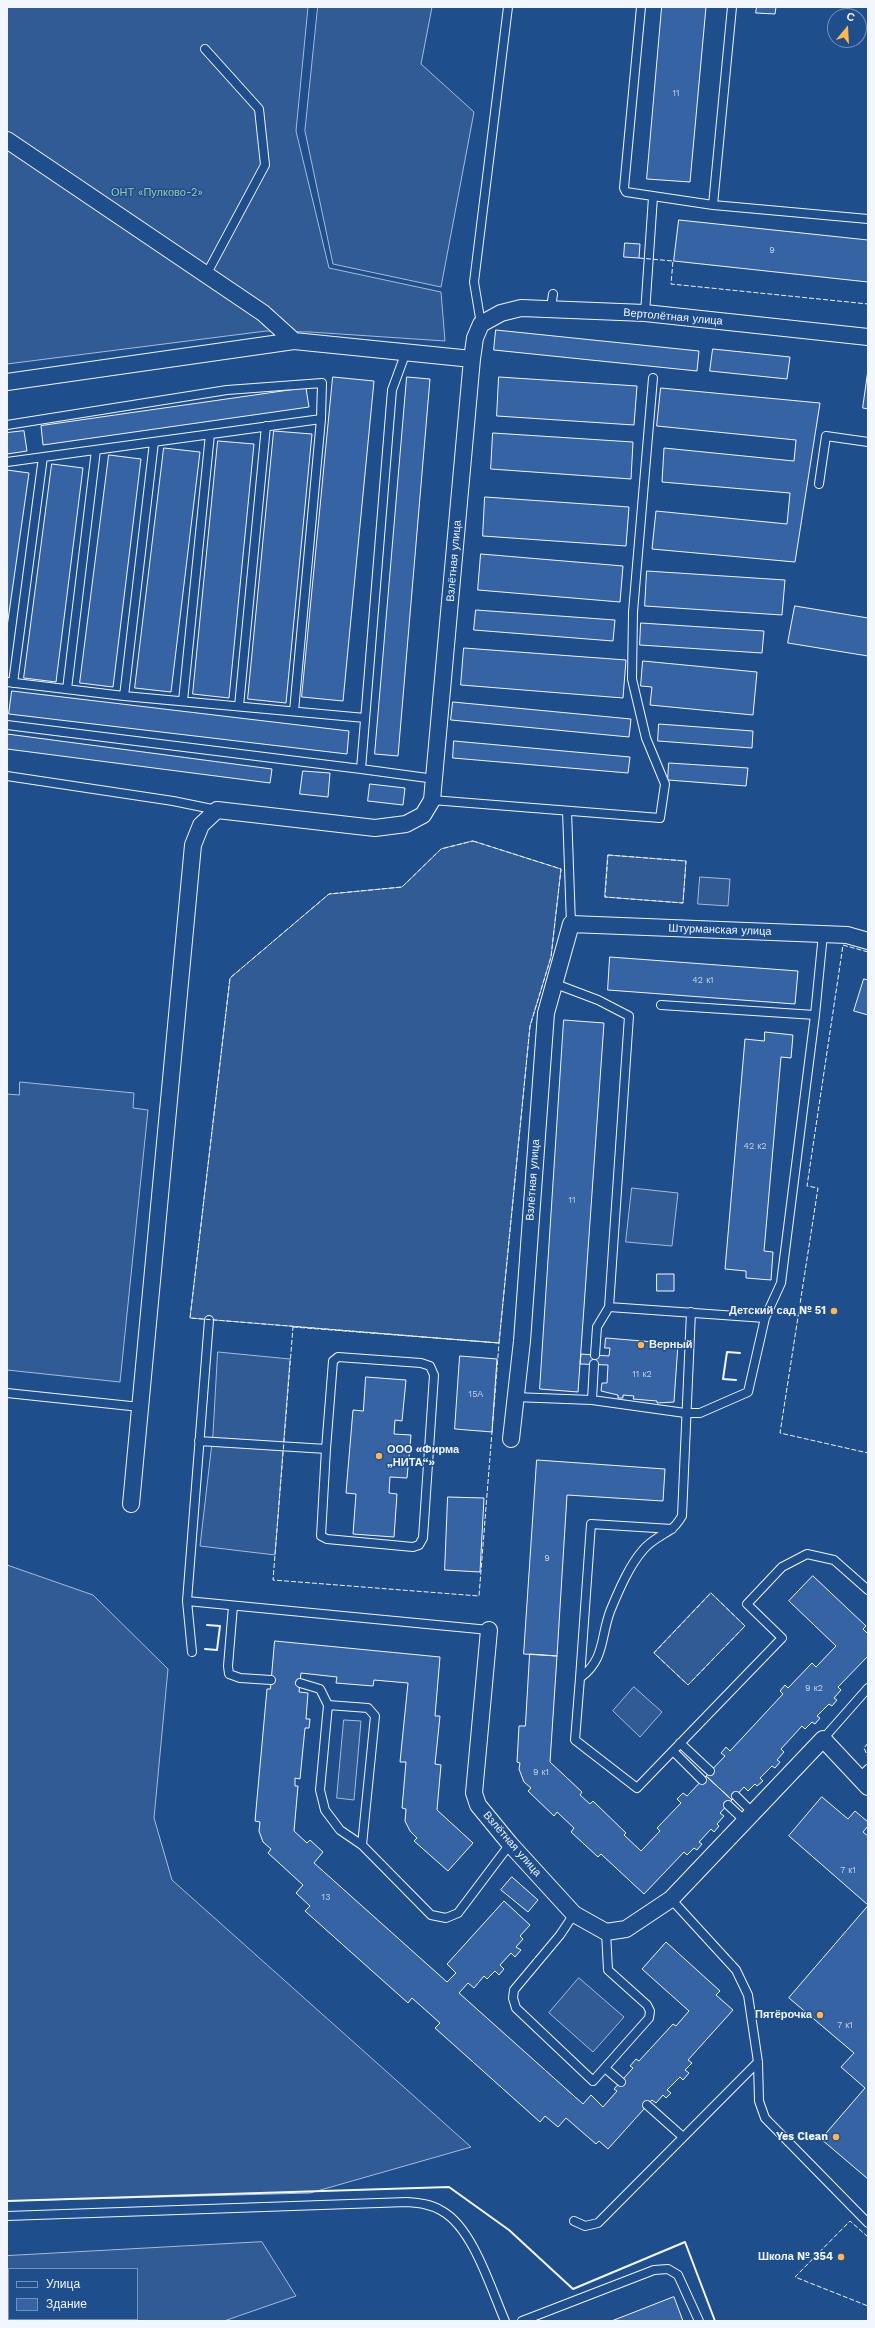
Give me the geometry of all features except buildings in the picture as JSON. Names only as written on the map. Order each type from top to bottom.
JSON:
[{"type":"street","points":[[7,140],[263,313],[294,341]]},
{"type":"street","name":"Вертолётная улица","points":[[481,324],[500,313],[552,301],[645,313],[868,337]]},
{"type":"street","name":"Взлётная улица","points":[[432,800],[472,359],[475,338],[481,324]]},
{"type":"street","points":[[7,382],[294,341],[472,359]]},
{"type":"street","points":[[131,1504],[193,845],[201,825],[217,810],[375,828],[406,824],[423,815],[432,800]]},
{"type":"street","name":"Взлётная улица","points":[[511,1439],[514,1397],[522,1341],[546,1013],[553,983],[571,924]]},
{"type":"street","name":"Штурманская улица","points":[[571,924],[847,935],[868,941]]},
{"type":"street","name":"Взлётная улица","points":[[488,1630],[474,1793],[478,1805],[510,1844],[574,1914],[606,1932]]},
{"type":"street","points":[[606,1932],[626,1929],[671,1899],[748,1816],[823,1739],[865,1778]]},
{"type":"lane","points":[[481,324],[474,282],[508,7]]},
{"type":"lane","points":[[641,7],[624,188],[626,192],[630,194],[713,205],[868,219]]},
{"type":"lane","points":[[713,205],[732,7]]},
{"type":"lane","points":[[205,49],[259,109],[265,166],[206,275]]},
{"type":"lane","points":[[645,313],[653,196]]},
{"type":"lane","points":[[361,769],[392,390],[406,352]]},
{"type":"lane","points":[[432,800],[660,818],[665,784],[646,738],[632,679],[633,612],[653,378]]},
{"type":"lane","points":[[7,425],[227,390],[322,383],[321,419],[294,711]]},
{"type":"lane","points":[[7,462],[321,419]]},
{"type":"lane","points":[[239,706],[266,426]]},
{"type":"lane","points":[[183,701],[210,434]]},
{"type":"lane","points":[[820,484],[826,436],[868,442]]},
{"type":"lane","points":[[124,696],[154,442]]},
{"type":"lane","points":[[67,689],[96,450]]},
{"type":"lane","points":[[43,457],[10,682],[124,696],[365,718]]},
{"type":"lane","points":[[7,725],[435,779]]},
{"type":"lane","points":[[7,776],[173,801],[217,810]]},
{"type":"lane","points":[[566,811],[571,924]]},
{"type":"lane","points":[[514,1397],[592,1400],[685,1413],[700,1413],[748,1392],[765,1318],[780,1283],[815,1015],[823,934]]},
{"type":"lane","points":[[553,983],[598,1000],[629,1016],[609,1307],[597,1327],[595,1355]]},
{"type":"lane","points":[[661,1005],[815,1015]]},
{"type":"lane","points":[[609,1307],[765,1318]]},
{"type":"lane","points":[[580,1678],[590,1670],[601,1651],[610,1610],[627,1576],[643,1550],[654,1539],[672,1529],[682,1516],[685,1413],[691,1312]]},
{"type":"lane","points":[[192,1652],[187,1601],[209,1320]]},
{"type":"lane","points":[[338,1357],[420,1363],[430,1366],[434,1375],[423,1538],[419,1545],[413,1547],[327,1539],[321,1536],[326,1449],[333,1361],[338,1357]]},
{"type":"lane","points":[[592,1400],[594,1364]]},
{"type":"lane","points":[[7,1393],[140,1407]]},
{"type":"lane","points":[[199,1442],[326,1449]]},
{"type":"lane","points":[[672,1529],[591,1524],[575,1740],[637,1788],[782,1638],[746,1604],[782,1567],[806,1554],[834,1560],[868,1590]]},
{"type":"lane","points":[[187,1601],[488,1630]]},
{"type":"lane","points":[[233,1606],[228,1666],[229,1674],[240,1678],[271,1680]]},
{"type":"lane","points":[[300,1683],[320,1689],[328,1705],[320,1790],[325,1810],[340,1830],[362,1845],[431,1914],[446,1918],[458,1913],[510,1844]]},
{"type":"lane","points":[[823,1739],[868,1688]]},
{"type":"lane","points":[[328,1705],[368,1708],[375,1716],[362,1845]]},
{"type":"lane","points":[[680,1743],[710,1771]]},
{"type":"lane","points":[[673,1751],[702,1780]]},
{"type":"lane","points":[[736,1796],[748,1816]]},
{"type":"lane","points":[[728,1805],[748,1816]]},
{"type":"lane","points":[[671,1899],[736,1970],[748,1995],[758,2062],[759,2101],[765,2118],[868,2223]]},
{"type":"lane","points":[[574,1914],[560,1935],[514,1990],[513,1998],[516,2008],[593,2081],[649,2018],[650,2011],[647,2005],[608,1970],[606,1932]]},
{"type":"lane","points":[[574,2221],[585,2226],[598,2223],[758,2062]]},
{"type":"lane","points":[[605,2068],[621,2082]]},
{"type":"lane","points":[[647,2105],[683,2137]]},
{"type":"lane","points":[[7,2216],[407,2202],[427,2204],[443,2211],[457,2222],[468,2237],[505,2321]]},
{"type":"lane","points":[[522,2321],[654,2270],[668,2269],[678,2275],[699,2321]]},
{"type":"shaded area","name":"ОНТ «Пулково-2»","points":[[7,7],[308,7],[296,131],[329,268],[441,292],[445,341],[310,332],[266,331],[7,364]]},
{"type":"shaded area","points":[[318,7],[432,7],[421,64],[474,112],[441,287],[333,264],[305,131]]},
{"type":"shaded area","points":[[473,841],[561,869],[551,957],[530,1026],[499,1343],[190,1318],[230,978],[329,894],[402,887],[441,849]]},
{"type":"shaded area","points":[[608,855],[686,861],[683,903],[605,897]]},
{"type":"shaded area","points":[[700,877],[730,879],[728,906],[698,904]]},
{"type":"shaded area","points":[[20,1082],[134,1093],[133,1108],[148,1110],[120,1382],[7,1370],[7,1094],[19,1095]]},
{"type":"shaded area","points":[[632,1188],[678,1193],[672,1246],[626,1242]]},
{"type":"shaded area","points":[[218,1352],[290,1359],[275,1555],[200,1546],[213,1434]]},
{"type":"shaded area","points":[[7,1565],[93,1595],[168,1669],[154,1818],[172,1880],[471,2147],[310,2193],[7,2201]]},
{"type":"shaded area","points":[[711,1593],[745,1626],[688,1685],[654,1653]]},
{"type":"shaded area","points":[[634,1687],[662,1712],[640,1737],[613,1711]]},
{"type":"shaded area","points":[[344,1720],[361,1721],[354,1800],[337,1798]]},
{"type":"shaded area","points":[[579,1978],[624,2017],[593,2052],[549,2013]]},
{"type":"shaded area","points":[[262,2242],[296,2296],[224,2321],[7,2321],[7,2256]]},
{"type":"fence","points":[[639,258],[673,261],[671,284],[868,304]]},
{"type":"fence","points":[[473,841],[561,869],[551,957],[530,1026],[499,1343],[190,1318],[230,978],[329,894],[402,887],[441,849],[473,841]]},
{"type":"fence","points":[[608,855],[686,861],[683,903],[605,897],[608,855]]},
{"type":"fence","points":[[868,952],[843,945],[807,1186],[818,1188],[780,1433],[868,1453]]},
{"type":"fence","points":[[293,1327],[499,1343],[479,1596],[273,1580],[293,1327]]},
{"type":"fence","points":[[711,1593],[745,1626],[688,1685],[654,1653],[711,1593]]},
{"type":"fence","points":[[868,1743],[864,1748],[868,1757]]},
{"type":"fence","points":[[868,2237],[850,2221],[795,2277],[868,2306]]},
{"type":"wall","points":[[736,1380],[723,1379],[727,1352],[740,1353]]},
{"type":"wall","points":[[205,1649],[217,1650],[220,1626],[207,1625]]},
{"type":"wall","points":[[7,2201],[449,2187],[509,2230],[573,2289],[685,2242],[715,2321]]},
{"type":"place","name":"Детский сад № 51","points":[[834,1311]]},
{"type":"place","name":"Верный","points":[[641,1345]]},
{"type":"place","name":"ООО «Фирма „НИТА“»","points":[[379,1456]]},
{"type":"place","name":"Пятёрочка","points":[[820,2015]]},
{"type":"place","name":"Yes Clean","points":[[836,2137]]},
{"type":"place","name":"Школа № 354","points":[[841,2257]]}]
